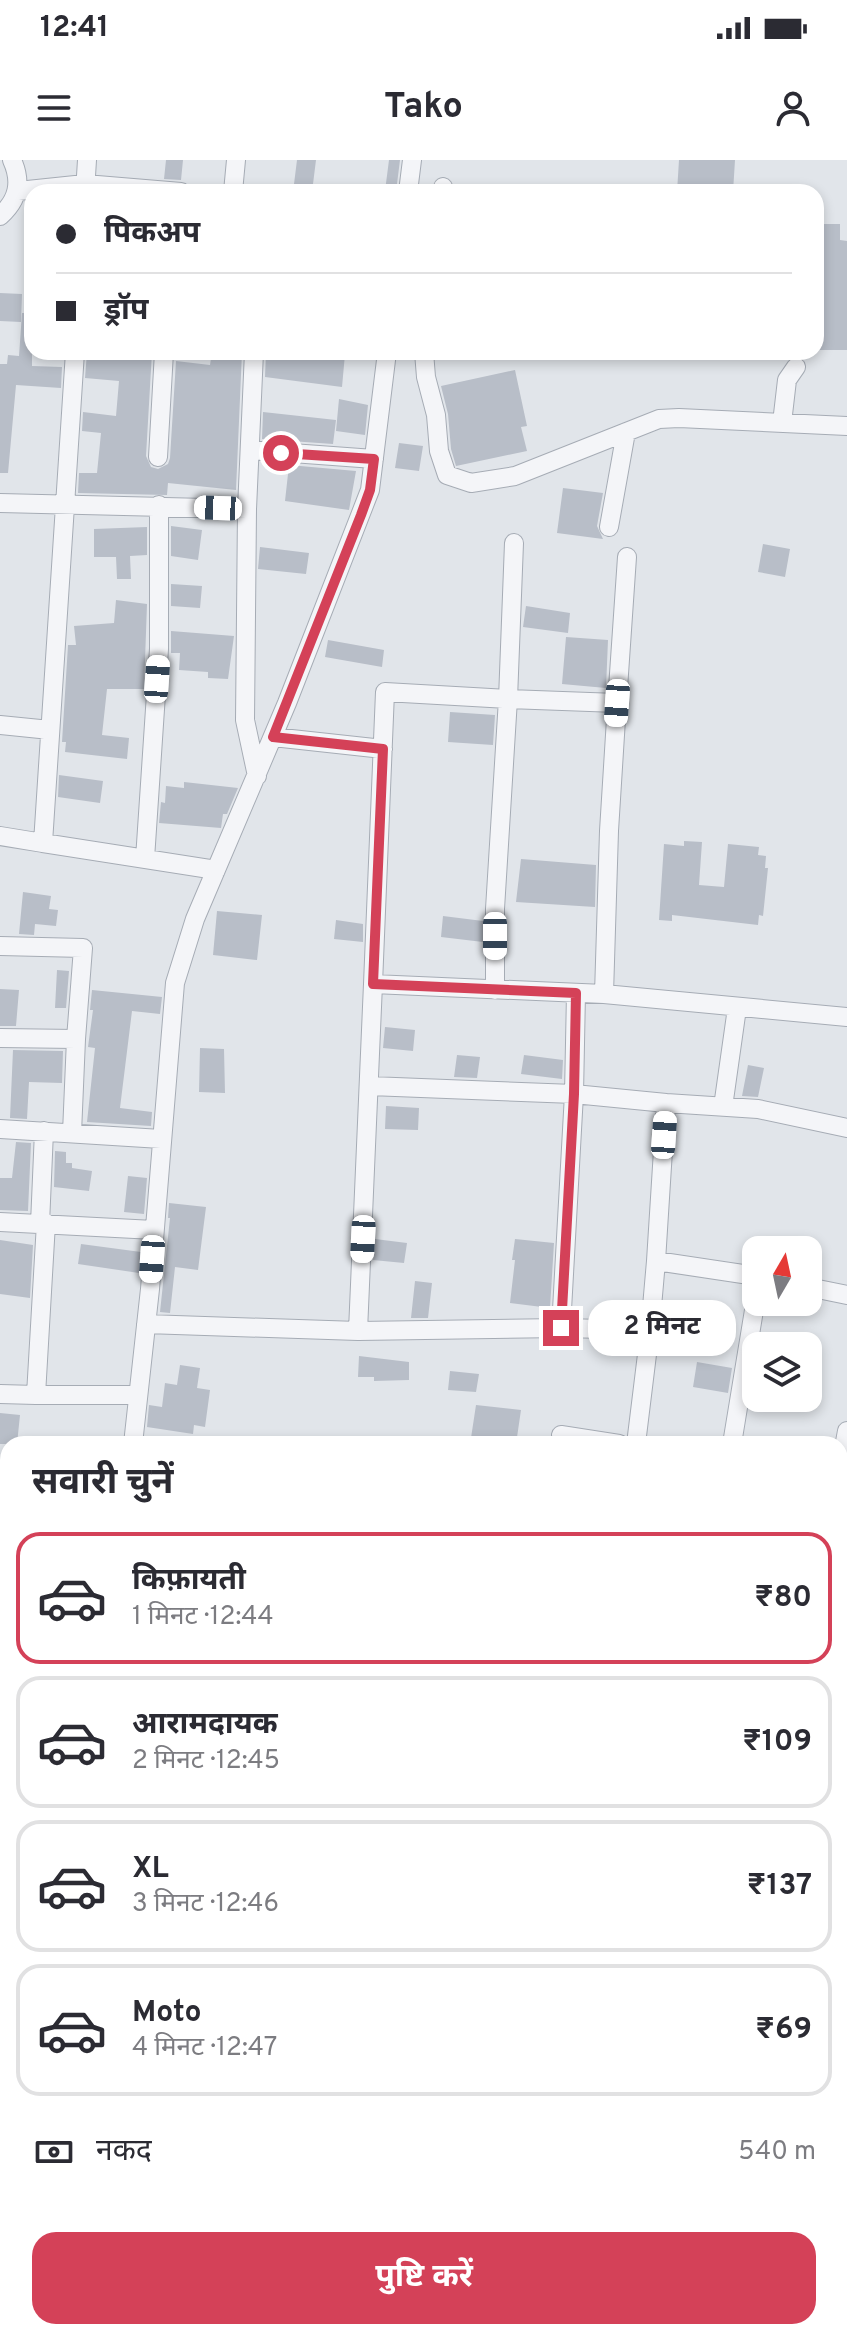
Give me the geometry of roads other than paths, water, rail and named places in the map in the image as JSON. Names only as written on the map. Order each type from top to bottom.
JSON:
[{"type":"street","points":[[0,216],[11,207],[18,191],[18,173],[12,160]]},
{"type":"street","points":[[85,184],[87,160]]},
{"type":"street","points":[[234,184],[236,160]]},
{"type":"street","points":[[409,184],[412,160]]},
{"type":"street","points":[[18,191],[24,191]]},
{"type":"street","points":[[43,843],[74,360]]},
{"type":"street","points":[[158,457],[164,360]]},
{"type":"street","points":[[254,360],[247,509],[245,720],[257,776]]},
{"type":"street","points":[[133,1436],[175,983],[195,919],[257,776],[366,503],[386,360]]},
{"type":"street","points":[[425,360],[436,415],[439,451],[447,475],[471,483],[515,476],[669,418],[847,426]]},
{"type":"street","points":[[782,423],[787,380],[796,367]]},
{"type":"street","points":[[609,527],[626,432]]},
{"type":"street","points":[[250,450],[374,459]]},
{"type":"street","points":[[0,503],[247,509]]},
{"type":"street","points":[[145,859],[159,649],[159,505]]},
{"type":"street","points":[[495,990],[495,909],[514,543]]},
{"type":"street","points":[[604,994],[609,831],[627,557]]},
{"type":"street","points":[[358,1331],[385,692],[617,703]]},
{"type":"street","points":[[0,725],[50,730]]},
{"type":"street","points":[[273,737],[383,749]]},
{"type":"street","points":[[0,836],[216,870]]},
{"type":"street","points":[[0,946],[83,948],[72,1133]]},
{"type":"street","points":[[373,984],[604,994],[847,1017]]},
{"type":"street","points":[[561,1328],[574,1094],[576,993]]},
{"type":"street","points":[[723,1107],[737,1008]]},
{"type":"street","points":[[0,1038],[76,1039]]},
{"type":"street","points":[[370,1086],[574,1094],[758,1109],[847,1128]]},
{"type":"street","points":[[637,1436],[650,1330],[666,1103]]},
{"type":"street","points":[[0,1129],[161,1139]]},
{"type":"street","points":[[36,1395],[44,1131]]},
{"type":"street","points":[[0,1222],[154,1230]]},
{"type":"street","points":[[656,1261],[742,1274]]},
{"type":"street","points":[[822,1290],[847,1295]]},
{"type":"street","points":[[733,1436],[753,1316]]},
{"type":"street","points":[[146,1324],[358,1331],[650,1330]]},
{"type":"street","points":[[0,1394],[136,1395]]},
{"type":"street","points":[[561,1435],[567,1436]]}]
